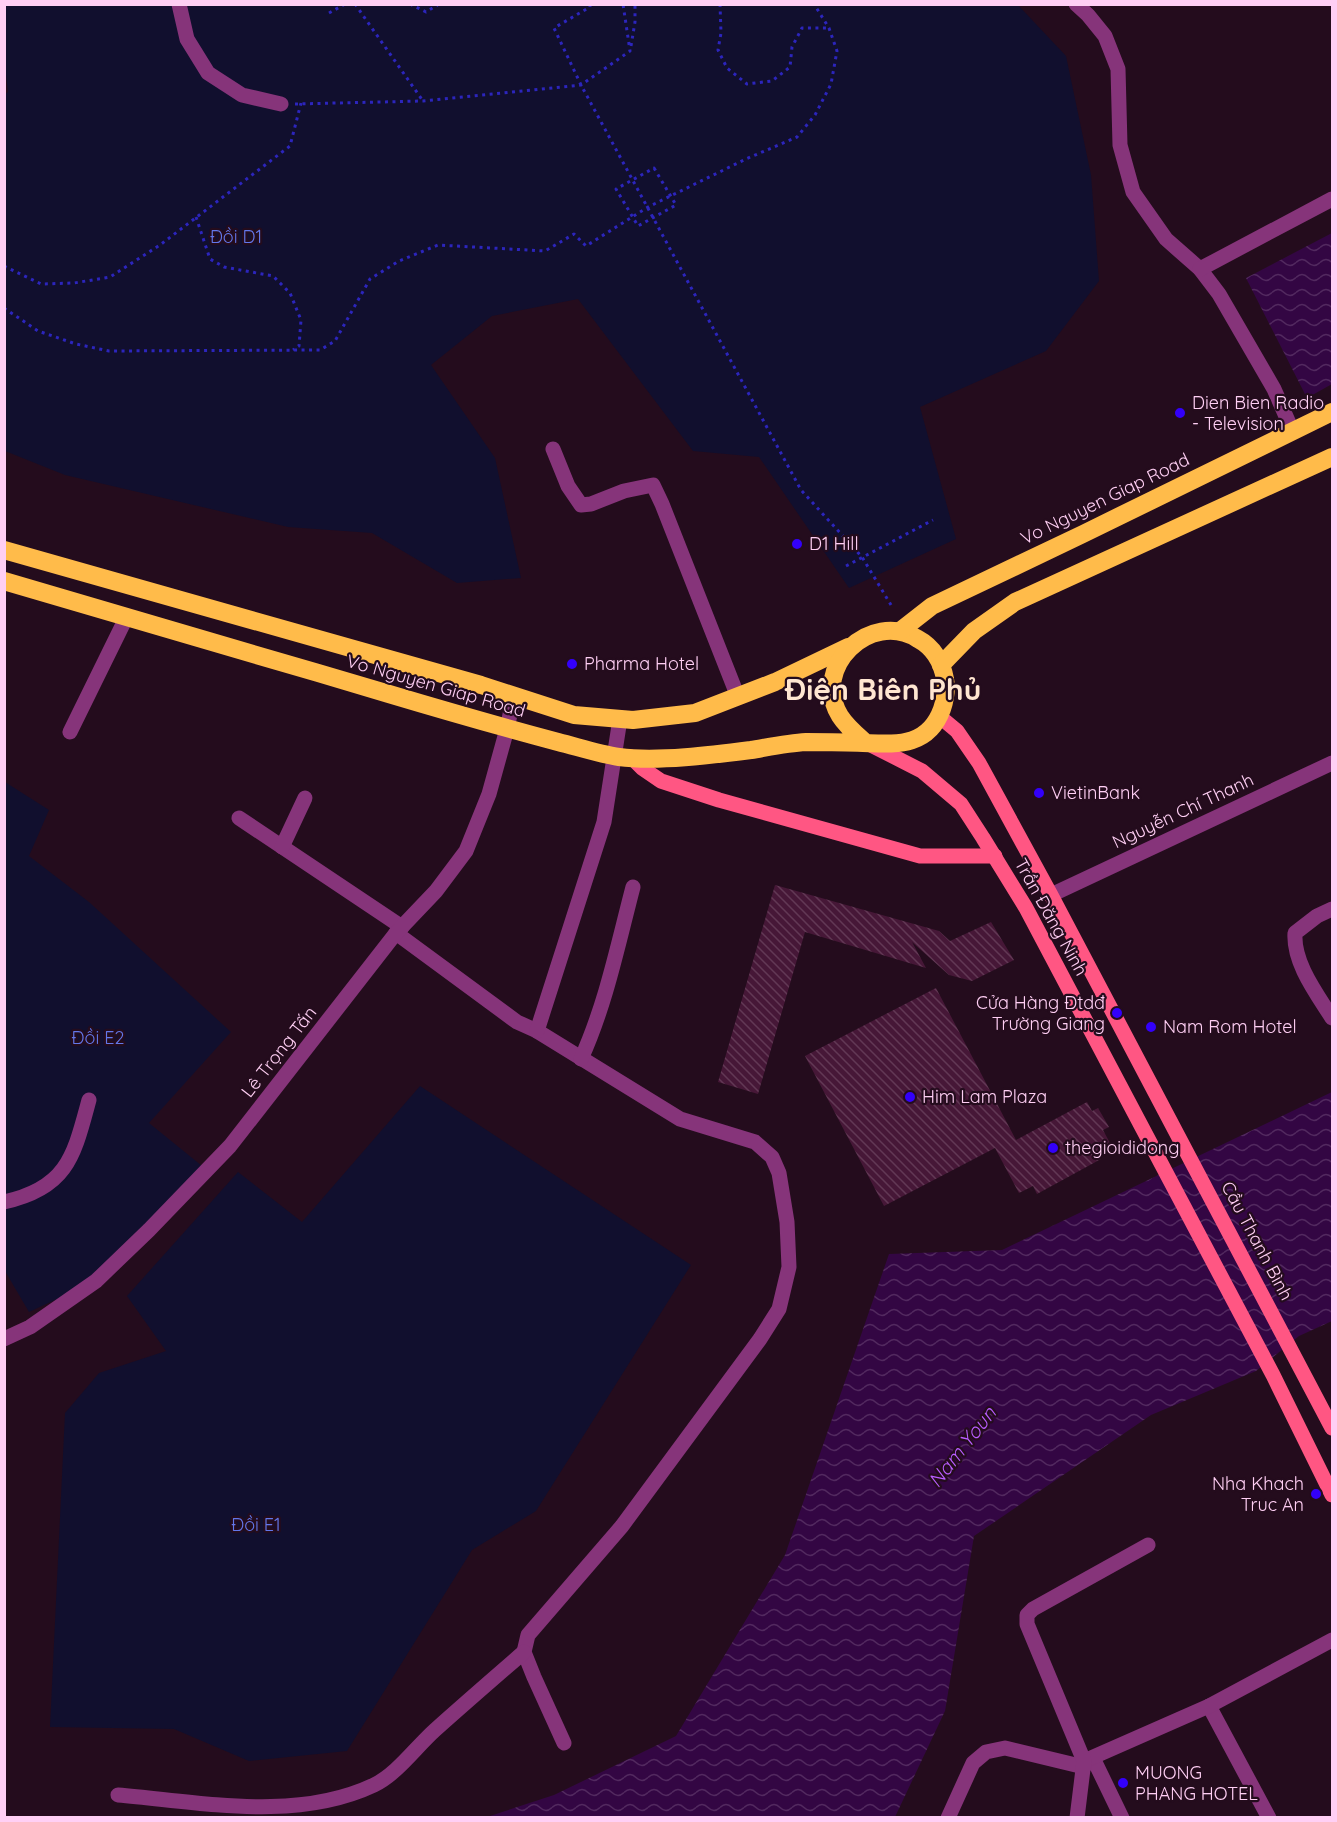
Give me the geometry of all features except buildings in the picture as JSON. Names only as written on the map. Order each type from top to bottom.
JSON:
[{"type":"highway","name":"Vo Nguyen Giap Road","points":[[900,631],[932,606],[1332,412]]},
{"type":"highway","points":[[941,664],[974,631],[1015,602],[1332,457]]},
{"type":"highway","name":"Vo Nguyen Giap Road","points":[[4,550],[514,695],[574,715],[633,720],[695,713],[775,682],[849,646]]},
{"type":"highway","name":"Vo Nguyen Giap Road","points":[[4,581],[507,729],[623,757],[720,754],[802,742],[866,743]]},
{"type":"highway","points":[[882,631],[900,631],[917,638],[931,649],[941,664],[946,682],[945,699],[939,716],[929,729],[915,739],[898,744],[866,743],[838,714],[832,697],[832,678],[838,661],[849,646],[864,636],[882,631]]},
{"type":"main road","name":"Trần Đăng Ninh","points":[[939,716],[957,731],[979,763],[1179,1137]]},
{"type":"main road","name":"Trần Đăng Ninh","points":[[866,743],[922,771],[961,804],[995,856],[1026,908],[1273,1375],[1332,1495]]},
{"type":"main road","points":[[623,757],[661,781],[719,800],[920,856],[995,856]]},
{"type":"main road","points":[[1026,908],[1051,895]]},
{"type":"main road","name":"Cầu Thanh Bình","points":[[1179,1137],[1300,1363],[1332,1428]]},
{"type":"street","points":[[179,4],[187,39],[208,73],[242,95],[281,104]]},
{"type":"street","points":[[1076,4],[1105,36],[1118,69],[1120,145],[1133,192],[1166,239],[1200,269],[1219,294],[1268,379],[1292,430]]},
{"type":"street","points":[[1200,269],[1332,199]]},
{"type":"street","points":[[553,449],[568,486],[581,505],[591,504],[624,491],[653,486],[738,697]]},
{"type":"street","points":[[70,732],[127,616]]},
{"type":"street","name":"Lê Trọng Tấn","points":[[4,1339],[30,1327],[96,1281],[230,1146],[399,930],[436,891],[466,851],[489,794],[514,695]]},
{"type":"street","points":[[537,1031],[623,757],[620,719]]},
{"type":"street","name":"Nguyễn Chí Thanh","points":[[1051,895],[1332,763]]},
{"type":"street","points":[[282,847],[305,798]]},
{"type":"street","points":[[239,818],[399,930],[517,1022],[537,1031],[680,1119],[755,1142],[772,1157],[779,1173],[787,1222],[789,1267],[779,1309],[760,1339],[622,1526],[528,1635],[524,1652],[564,1743]]},
{"type":"street","points":[[582,1059],[601,1007],[633,887]]},
{"type":"street","points":[[1332,909],[1317,916],[1295,933],[1294,946],[1307,975],[1332,1018]]},
{"type":"street","points":[[4,1202],[33,1193],[59,1175],[76,1149],[89,1100]]},
{"type":"street","points":[[1122,1818],[1087,1762],[1027,1623],[1027,1615],[1033,1609],[1148,1545]]},
{"type":"street","points":[[948,1818],[973,1763],[986,1752],[1005,1748],[1087,1762],[1209,1706],[1332,1640]]},
{"type":"street","points":[[118,1796],[269,1808],[331,1801],[376,1784],[404,1762],[433,1732],[524,1652]]},
{"type":"street","points":[[1209,1706],[1269,1818]]},
{"type":"street","points":[[1077,1818],[1087,1762]]},
{"type":"path","points":[[329,13],[345,4]]},
{"type":"path","points":[[355,4],[423,101]]},
{"type":"path","points":[[410,4],[426,12],[439,4]]},
{"type":"path","points":[[590,4],[590,7],[554,28],[581,85],[801,490],[862,557],[891,605]]},
{"type":"path","points":[[623,4],[630,51]]},
{"type":"path","points":[[281,104],[423,101],[581,85],[630,51],[635,22],[635,4]]},
{"type":"path","points":[[720,4],[721,33],[718,50],[727,68],[747,84],[772,81],[790,66],[792,47],[802,28],[829,28]]},
{"type":"path","points":[[4,308],[38,331],[76,345],[109,351],[320,350],[335,341],[370,279],[399,261],[438,245],[545,251],[574,234],[586,246],[648,207],[797,137],[815,115],[831,84],[837,51],[829,28],[814,4]]},
{"type":"path","points":[[4,266],[41,284],[74,283],[110,277],[160,245],[290,146],[301,103]]},
{"type":"path","points":[[654,168],[675,205],[654,217],[638,226],[616,189],[654,168]]},
{"type":"path","points":[[196,217],[210,259],[224,267],[273,276],[290,293],[301,320],[299,346],[292,351]]},
{"type":"path","points":[[846,566],[933,520]]},
{"type":"green space","name":"Đồi D1","points":[[4,5],[1018,5],[1066,56],[1091,175],[1099,281],[1046,351],[920,407],[956,539],[849,588],[759,457],[693,451],[578,299],[492,316],[431,365],[495,458],[521,578],[457,583],[372,533],[288,527],[65,475],[5,451],[4,95],[8,92],[4,59]]},
{"type":"green space","name":"Đồi E2","points":[[5,782],[49,810],[29,856],[89,902],[231,1032],[149,1123],[207,1170],[96,1281],[29,1312],[5,1271]]},
{"type":"green space","name":"Đồi E1","points":[[420,1086],[691,1265],[536,1511],[472,1550],[347,1751],[249,1761],[174,1729],[50,1727],[65,1413],[99,1373],[166,1351],[127,1296],[238,1172],[302,1222]]},
{"type":"water","points":[[1332,233],[1332,384],[1307,398],[1246,278]]},
{"type":"water","name":"Nam Youn","points":[[1332,1092],[1332,1321],[1299,1336],[1256,1371],[1151,1415],[974,1536],[945,1711],[895,1817],[484,1818],[554,1795],[676,1736],[785,1555],[889,1254],[1002,1250]]},
{"type":"place","name":"Dien Bien Radio - Television","points":[[1180,413]]},
{"type":"place","name":"D1 Hill","points":[[797,544]]},
{"type":"place","name":"Pharma Hotel","points":[[572,664]]},
{"type":"place","name":"VietinBank","points":[[1039,793]]},
{"type":"place","name":"Cửa Hàng Đtdđ Trường Giang","points":[[1117,1013]]},
{"type":"place","name":"Nam Rom Hotel","points":[[1151,1027]]},
{"type":"place","name":"Him Lam Plaza","points":[[910,1097]]},
{"type":"place","name":"thegioididong","points":[[1053,1148]]},
{"type":"place","name":"Nha Khach Truc An","points":[[1316,1494]]},
{"type":"place","name":"MUONG PHANG HOTEL","points":[[1123,1783]]},
{"type":"district","name":"Điện Biên Phủ","points":[[883,690]]}]
